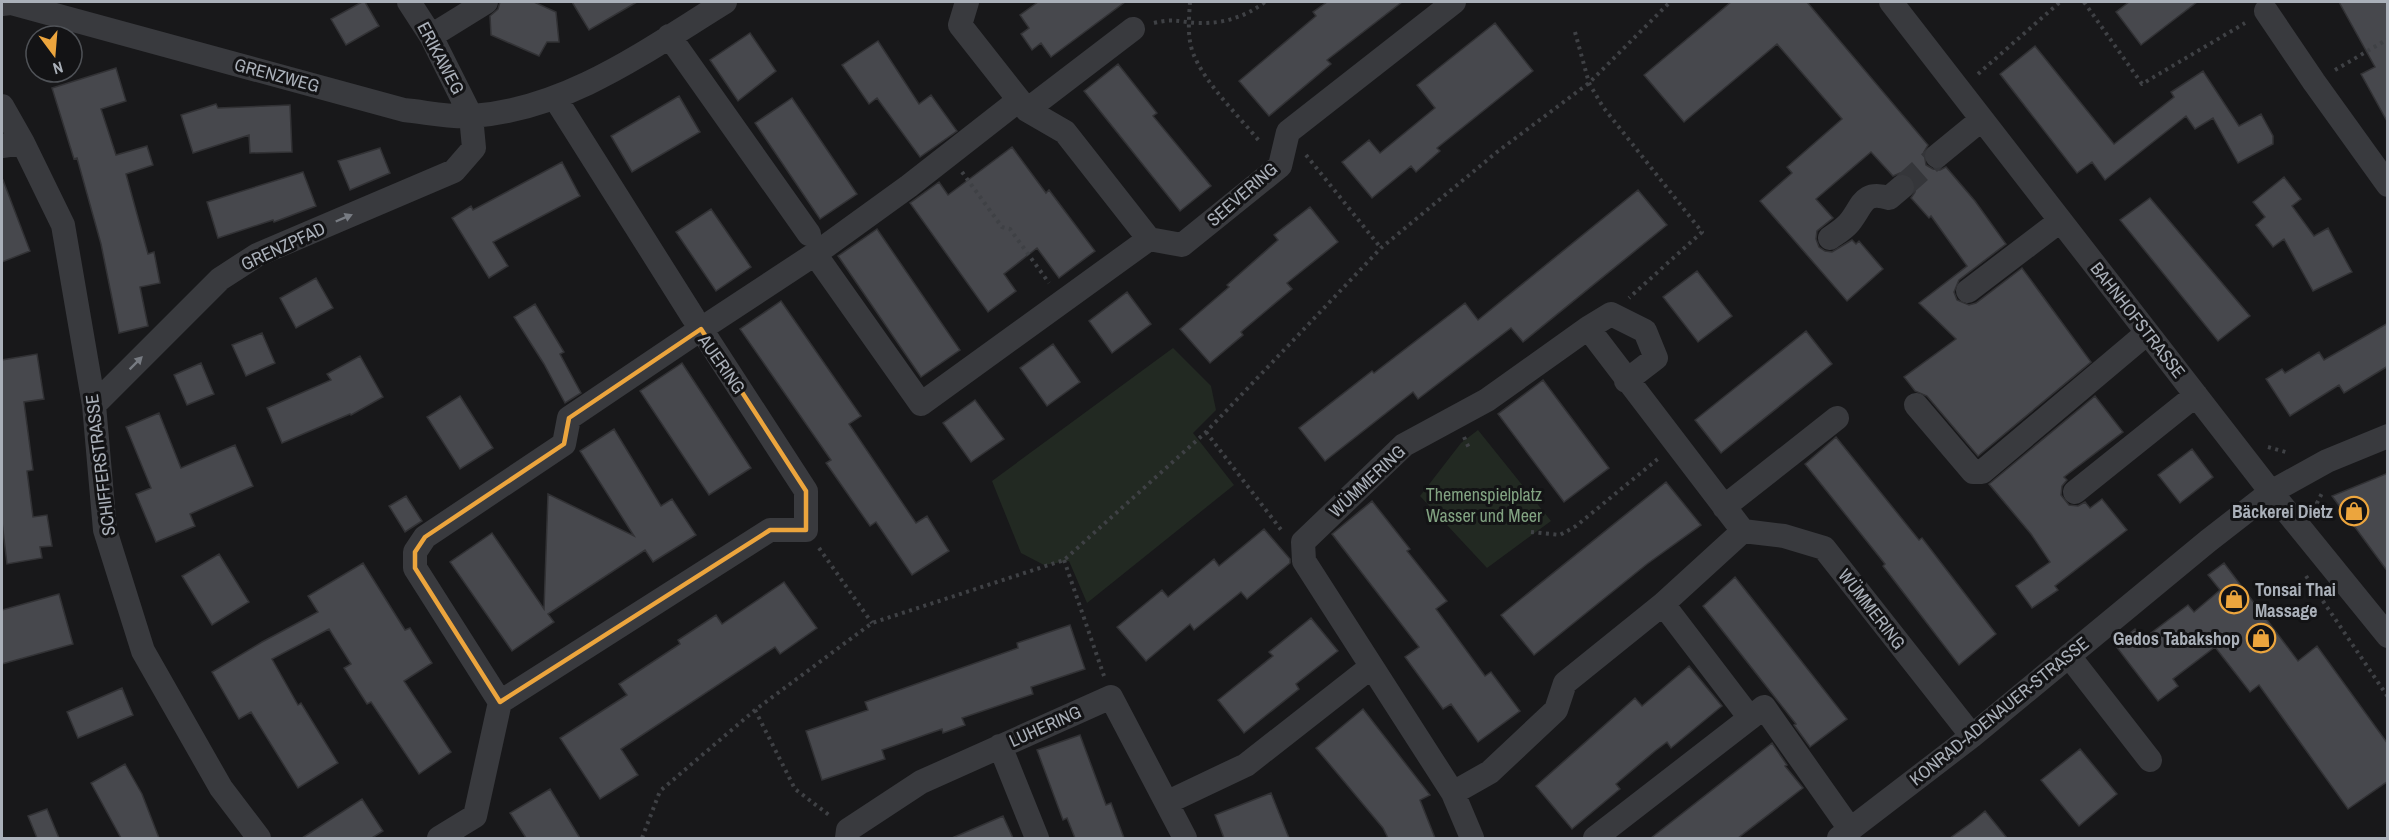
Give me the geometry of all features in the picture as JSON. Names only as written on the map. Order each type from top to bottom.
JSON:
[{"type":"street","name":"ERIKAWEG","points":[[409,2],[431,36],[471,116]]},
{"type":"street","points":[[431,36],[486,2]]},
{"type":"street","name":"GRENZWEG","points":[[2,4],[11,3],[405,110],[471,116],[508,111],[555,98],[617,68],[725,2]]},
{"type":"street","points":[[669,36],[921,404],[1149,238],[1065,132],[1023,105],[960,25],[967,2]]},
{"type":"street","points":[[1288,132],[1454,2]]},
{"type":"street","name":"BAHNHOFSTRASSE","points":[[1891,2],[2271,492],[2388,636]]},
{"type":"street","points":[[2266,11],[2388,185]]},
{"type":"street","points":[[555,98],[697,323],[812,244],[909,186],[949,154],[1134,29]]},
{"type":"street","name":"SCHIFFERSTRASSE","points":[[2,106],[12,144],[63,225],[94,405],[105,531],[143,651],[220,788],[259,838]]},
{"type":"street","name":"GRENZPFAD","points":[[94,405],[220,279],[256,255],[454,171],[474,148],[471,116]]},
{"type":"street","points":[[1937,156],[1981,120]]},
{"type":"street","name":"SEEVERING","points":[[1149,238],[1182,244],[1280,166],[1288,132]]},
{"type":"street","points":[[1830,238],[1850,222],[1864,200],[1878,195],[1889,198],[1902,187]]},
{"type":"street","points":[[1968,291],[2060,221]]},
{"type":"street","points":[[1611,314],[1645,332],[1656,358],[1626,381]]},
{"type":"street","name":"WÜMMERING","points":[[1304,561],[1302,542],[1404,445],[1487,400],[1611,314]]},
{"type":"street","name":"AUERING","points":[[500,702],[414,568],[415,552],[425,537],[564,444],[569,418],[697,323],[806,491],[806,530]]},
{"type":"street","points":[[1453,793],[1490,772],[1556,710],[1565,683],[1663,604],[1743,531],[1626,381],[1588,328]]},
{"type":"street","points":[[1916,405],[1972,472],[1982,472],[2147,333]]},
{"type":"street","points":[[2075,492],[2196,395]]},
{"type":"street","points":[[1724,507],[1837,418]]},
{"type":"street","name":"KONRAD-ADENAUER-STRASSE","points":[[1844,834],[1972,736],[2208,541],[2271,492],[2327,461],[2388,436]]},
{"type":"street","points":[[438,838],[475,816],[500,702],[770,530],[806,530]]},
{"type":"street","name":"WÜMMERING","points":[[1743,531],[1784,536],[1824,548],[1972,736]]},
{"type":"street","points":[[1304,561],[1453,793],[1472,838]]},
{"type":"street","points":[[1663,604],[1750,718]]},
{"type":"street","points":[[2069,656],[2150,760]]},
{"type":"street","points":[[1168,802],[1246,765],[1371,667]]},
{"type":"street","points":[[1111,697],[1185,838]]},
{"type":"street","name":"LUHERING","points":[[848,834],[921,782],[1111,697]]},
{"type":"street","points":[[1595,838],[1764,707],[1844,834]]},
{"type":"street","points":[[1000,746],[1037,838]]},
{"type":"path","points":[[1190,2],[1188,21],[1192,51],[1206,77],[1280,166]]},
{"type":"path","points":[[1134,29],[1172,19],[1224,22],[1253,11],[1265,2]]},
{"type":"path","points":[[642,838],[660,791],[755,710],[872,623],[1064,560],[1206,432],[1381,248],[1497,152],[1589,83],[1670,2]]},
{"type":"path","points":[[1959,91],[2060,2]]},
{"type":"path","points":[[2084,2],[2142,84],[2266,11]]},
{"type":"path","points":[[1575,33],[1589,83],[1603,107],[1702,232],[1611,314]]},
{"type":"path","points":[[2314,82],[2388,39]]},
{"type":"path","points":[[1288,132],[1381,248]]},
{"type":"path","points":[[949,154],[1002,227],[1010,229],[1062,302]]},
{"type":"path","points":[[1206,432],[1304,561]]},
{"type":"path","points":[[1531,532],[1560,535],[1576,526],[1676,444]]},
{"type":"path","points":[[806,530],[872,623]]},
{"type":"path","points":[[1064,560],[1111,697]]},
{"type":"path","points":[[2305,574],[2388,697]]},
{"type":"path","points":[[755,710],[795,789],[848,834]]},
{"type":"highlighted area","points":[[701,329],[806,491],[806,530],[770,530],[500,702],[415,568],[415,552],[425,537],[564,444],[569,418]]},
{"type":"green space","points":[[1173,348],[1211,386],[1216,410],[1193,433],[1234,485],[1087,603],[1069,561],[1044,565],[1021,553],[992,481]]},
{"type":"green space","name":"Themenspielplatz Wasser und Meer","points":[[1478,430],[1551,521],[1487,568],[1420,496],[1461,443]]},
{"type":"building","points":[[365,2],[379,26],[346,45],[331,19]]},
{"type":"building","points":[[500,2],[534,2],[556,12],[559,42],[547,42],[539,56],[491,35],[490,16],[498,9]]},
{"type":"building","points":[[572,2],[637,2],[589,30]]},
{"type":"building","points":[[1038,2],[1125,2],[1051,57],[1041,43],[1032,50],[1021,34],[1029,28],[1020,15]]},
{"type":"building","points":[[1327,2],[1402,2],[1327,60],[1331,64],[1269,116],[1239,81],[1316,16],[1313,12]]},
{"type":"building","points":[[1731,2],[1807,2],[1928,145],[1924,152],[1926,165],[1940,170],[1946,167],[1975,201],[2006,244],[1959,280],[1954,292],[1957,300],[1969,305],[1976,303],[2022,268],[2091,362],[1978,456],[1927,396],[1915,391],[1904,377],[1956,339],[1919,303],[1967,266],[1931,216],[1929,218],[1911,198],[1916,185],[1912,177],[1900,173],[1893,176],[1871,152],[1816,199],[1833,218],[1817,231],[1816,239],[1819,247],[1832,252],[1852,240],[1856,244],[1859,241],[1883,269],[1847,301],[1760,201],[1792,173],[1787,167],[1842,119],[1777,44],[1684,122],[1644,75]]},
{"type":"building","points":[[2129,2],[2197,2],[2141,45],[2116,12]]},
{"type":"building","points":[[2339,2],[2388,2],[2388,123],[2361,74],[2375,67]]},
{"type":"building","points":[[1495,23],[1533,71],[1437,148],[1440,151],[1416,172],[1411,166],[1372,198],[1342,162],[1369,140],[1380,153],[1435,108],[1417,85]]},
{"type":"building","points":[[750,33],[776,71],[738,101],[710,60]]},
{"type":"building","points":[[878,41],[919,104],[931,95],[957,131],[920,157],[877,98],[869,104],[842,65]]},
{"type":"building","points":[[2035,46],[2114,144],[2174,97],[2171,92],[2203,71],[2239,126],[2261,114],[2273,136],[2273,144],[2238,163],[2213,118],[2195,129],[2186,116],[2105,180],[2092,162],[2077,173],[2000,74]]},
{"type":"building","points":[[1118,64],[1157,113],[1153,116],[1211,186],[1180,211],[1084,91]]},
{"type":"building","points":[[116,68],[126,101],[101,109],[116,155],[147,146],[153,165],[126,174],[148,254],[154,252],[160,283],[140,287],[148,326],[119,333],[101,244],[77,158],[74,159],[52,88],[65,84],[84,84],[84,78]]},
{"type":"building","points":[[679,96],[700,132],[632,172],[611,136]]},
{"type":"building","points":[[792,98],[857,194],[820,219],[755,123]]},
{"type":"building","points":[[216,104],[218,108],[290,105],[292,152],[250,153],[249,135],[193,153],[181,115]]},
{"type":"building","points":[[1012,147],[1046,193],[1049,190],[1095,251],[1059,278],[1037,248],[1004,274],[1016,291],[988,312],[910,203],[939,182],[948,195]]},
{"type":"building","points":[[380,148],[390,173],[350,190],[338,161]]},
{"type":"building","points":[[562,162],[580,196],[493,242],[508,266],[489,278],[452,218],[471,206],[473,210]]},
{"type":"building","points":[[303,172],[316,206],[274,222],[273,220],[218,238],[207,202]]},
{"type":"building","points":[[2284,177],[2301,199],[2292,206],[2314,236],[2328,228],[2352,272],[2313,291],[2284,239],[2273,247],[2256,225],[2265,217],[2253,202]]},
{"type":"building","points":[[2,181],[30,251],[2,262]]},
{"type":"building","points":[[1638,190],[1667,225],[1523,342],[1511,328],[1418,399],[1413,392],[1325,461],[1299,428],[1465,303],[1478,320]]},
{"type":"building","points":[[2150,198],[2250,316],[2218,341],[2120,220]]},
{"type":"building","points":[[1310,207],[1338,242],[1287,283],[1292,289],[1241,332],[1243,335],[1210,363],[1180,329],[1229,287],[1227,285],[1278,240],[1274,235]]},
{"type":"building","points":[[711,209],[751,267],[716,291],[676,232]]},
{"type":"building","points":[[877,229],[960,350],[921,377],[838,256]]},
{"type":"building","points":[[1697,271],[1732,316],[1698,342],[1663,297]]},
{"type":"building","points":[[316,278],[333,308],[296,328],[280,298]]},
{"type":"building","points":[[1127,292],[1151,324],[1112,353],[1089,321]]},
{"type":"building","points":[[781,301],[861,416],[849,424],[916,523],[927,516],[949,551],[912,575],[876,522],[870,526],[826,463],[831,460],[740,329]]},
{"type":"building","points":[[535,304],[564,352],[560,354],[581,393],[565,403],[544,364],[514,317]]},
{"type":"building","points":[[2388,323],[2388,366],[2344,393],[2339,385],[2290,416],[2266,379],[2282,369],[2285,373],[2319,352],[2324,360]]},
{"type":"building","points":[[1806,331],[1832,364],[1721,453],[1695,420]]},
{"type":"building","points":[[262,333],[275,363],[246,376],[232,345]]},
{"type":"building","points":[[1053,344],[1080,382],[1047,406],[1020,368]]},
{"type":"building","points":[[37,354],[44,399],[24,402],[33,470],[27,471],[33,517],[47,515],[52,546],[40,547],[42,558],[7,564],[2,522],[2,360]]},
{"type":"building","points":[[360,356],[383,397],[351,415],[282,443],[267,408],[331,380],[327,374]]},
{"type":"building","points":[[201,363],[214,394],[187,405],[174,375]]},
{"type":"building","points":[[682,363],[751,468],[709,495],[640,391]]},
{"type":"building","points":[[1543,380],[1609,468],[1564,502],[1498,414]]},
{"type":"building","points":[[460,396],[493,448],[460,469],[427,417]]},
{"type":"building","points":[[2095,396],[2123,432],[2064,477],[2067,480],[2062,486],[2061,495],[2069,505],[2078,506],[2085,502],[2090,508],[2102,499],[2127,530],[2055,586],[2058,590],[2032,608],[2016,586],[2050,562],[2031,534],[1989,484]]},
{"type":"building","points":[[975,400],[1004,439],[971,462],[943,423]]},
{"type":"building","points":[[159,413],[181,468],[235,445],[253,486],[190,514],[195,526],[156,542],[136,494],[151,488],[126,427]]},
{"type":"building","points":[[614,429],[661,506],[672,499],[696,535],[653,562],[645,550],[548,614],[554,622],[512,651],[450,562],[492,533],[544,609],[548,494],[634,536],[580,451]]},
{"type":"building","points":[[1836,437],[1919,540],[1922,538],[1996,634],[1959,665],[1883,566],[1885,564],[1805,464]]},
{"type":"building","points":[[2192,449],[2213,477],[2180,503],[2158,475]]},
{"type":"building","points":[[2388,473],[2388,572],[2332,496]]},
{"type":"building","points":[[1666,482],[1701,525],[1647,564],[1534,655],[1501,615]]},
{"type":"building","points":[[406,496],[422,521],[405,532],[389,506]]},
{"type":"building","points":[[1372,501],[1410,549],[1407,551],[1447,601],[1436,609],[1485,676],[1491,672],[1520,711],[1478,742],[1451,704],[1443,709],[1405,657],[1419,647],[1332,534]]},
{"type":"building","points":[[1264,529],[1290,559],[1290,563],[1247,599],[1241,592],[1194,630],[1190,624],[1146,661],[1117,627],[1162,590],[1168,597],[1214,559],[1219,566]]},
{"type":"building","points":[[219,554],[249,602],[212,625],[182,576]]},
{"type":"building","points":[[363,563],[405,630],[410,628],[432,663],[404,681],[451,752],[419,774],[371,702],[367,704],[344,668],[351,664],[329,629],[272,659],[298,705],[301,703],[338,763],[298,788],[251,712],[239,719],[212,672],[318,612],[308,596]]},
{"type":"building","points":[[2224,563],[2298,661],[2317,646],[2388,744],[2388,781],[2348,809],[2259,685],[2250,692],[2215,647],[2173,679],[2178,686],[2158,701],[2115,645],[2135,629],[2143,639],[2188,605],[2194,612],[2220,590],[2208,575]]},
{"type":"building","points":[[1735,577],[1847,719],[1810,747],[1794,725],[1796,724],[1703,606]]},
{"type":"building","points":[[784,582],[817,628],[780,654],[775,647],[621,749],[638,775],[600,799],[560,738],[627,695],[619,684],[680,644],[678,640],[716,615],[722,624]]},
{"type":"building","points":[[59,594],[73,644],[2,664],[2,610]]},
{"type":"building","points":[[1311,618],[1338,651],[1296,684],[1299,689],[1244,733],[1218,700],[1273,656],[1269,652]]},
{"type":"building","points":[[1070,625],[1085,669],[1031,687],[1033,694],[962,718],[965,725],[943,733],[942,729],[882,750],[885,759],[822,780],[806,731],[868,710],[865,702],[1018,648],[1017,643]]},
{"type":"building","points":[[1689,666],[1722,706],[1671,748],[1667,742],[1655,751],[1616,784],[1620,789],[1572,829],[1536,786],[1635,698],[1642,706]]},
{"type":"building","points":[[122,688],[133,715],[78,738],[67,712]]},
{"type":"building","points":[[1363,709],[1430,795],[1420,800],[1435,838],[1388,838],[1383,828],[1316,748]]},
{"type":"building","points":[[1080,735],[1106,805],[1111,803],[1124,838],[1075,838],[1067,818],[1063,820],[1037,750]]},
{"type":"building","points":[[1772,743],[1787,765],[1785,766],[1803,788],[1738,838],[1651,838]]},
{"type":"building","points":[[2080,749],[2117,794],[2079,826],[2041,780]]},
{"type":"building","points":[[125,764],[142,794],[159,838],[121,838],[91,783]]},
{"type":"building","points":[[550,789],[580,838],[526,838],[510,813]]},
{"type":"building","points":[[1271,793],[1289,838],[1224,838],[1215,815]]},
{"type":"building","points":[[362,799],[383,831],[372,838],[302,838]]},
{"type":"building","points":[[47,809],[59,838],[37,838],[28,816]]},
{"type":"building","points":[[1985,811],[2007,838],[1950,838],[1972,822]]},
{"type":"building","points":[[1003,816],[1013,838],[952,838]]},
{"type":"tunnel","points":[[1902,187],[1937,156]]},
{"type":"place","name":"Bäckerei Dietz","points":[[2354,511]]},
{"type":"place","name":"Tonsai Thai Massage","points":[[2234,599]]},
{"type":"place","name":"Gedos Tabakshop","points":[[2261,638]]}]
